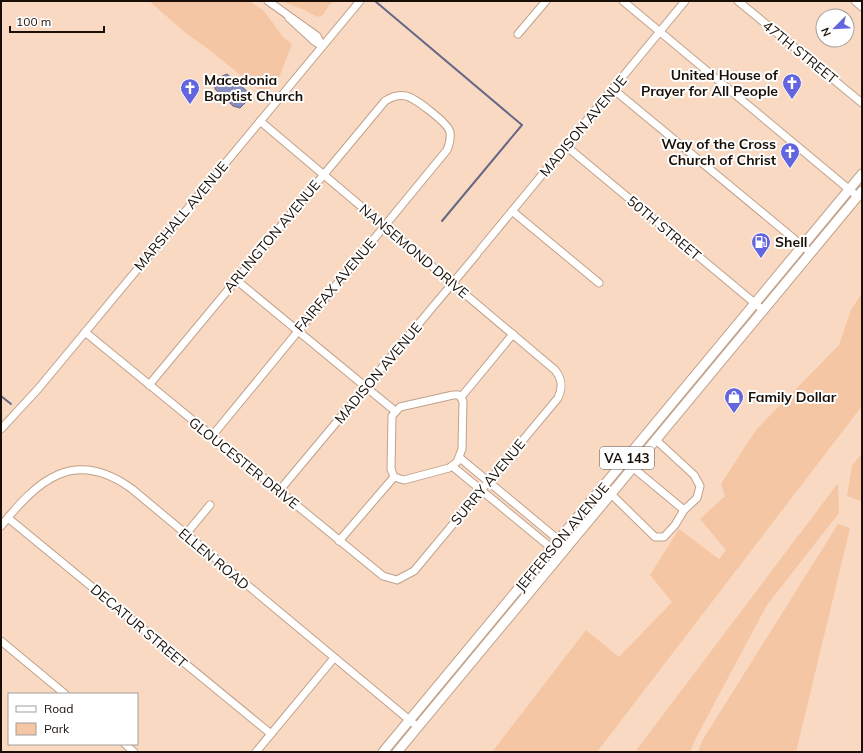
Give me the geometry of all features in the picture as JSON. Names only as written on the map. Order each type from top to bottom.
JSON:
[{"type":"main road","name":"JEFFERSON AVENUE","points":[[383,752],[862,174]]},
{"type":"main road","name":"JEFFERSON AVENUE","points":[[397,752],[860,193]]},
{"type":"street","points":[[268,1],[297,20],[317,36],[322,46]]},
{"type":"street","name":"MARSHALL AVENUE","points":[[1,429],[85,332],[360,1]]},
{"type":"street","points":[[518,34],[546,1]]},
{"type":"street","points":[[623,1],[850,189],[860,193]]},
{"type":"street","name":"MADISON AVENUE","points":[[279,491],[479,252],[685,1]]},
{"type":"street","name":"47TH STREET","points":[[738,1],[862,103]]},
{"type":"street","points":[[855,1],[862,7]]},
{"type":"street","points":[[613,89],[811,253]]},
{"type":"street","name":"ARLINGTON AVENUE","points":[[149,385],[235,279],[385,101],[400,95],[413,98],[445,124],[450,132]]},
{"type":"street","name":"NANSEMOND DRIVE","points":[[260,121],[556,370],[561,384]]},
{"type":"street","name":"FAIRFAX AVENUE","points":[[212,436],[297,330],[446,150],[450,140],[450,132]]},
{"type":"street","name":"50TH STREET","points":[[566,146],[763,310]]},
{"type":"street","points":[[512,211],[599,283]]},
{"type":"street","points":[[235,279],[395,411]]},
{"type":"street","name":"GLOUCESTER DRIVE","points":[[85,332],[383,576],[397,580],[409,575]]},
{"type":"street","points":[[462,396],[513,334]]},
{"type":"street","name":"SURRY AVENUE","points":[[409,575],[489,482],[558,398],[561,384]]},
{"type":"street","points":[[394,477],[391,469],[392,416],[395,411],[400,407],[453,395],[462,396]]},
{"type":"street","points":[[394,477],[404,480],[452,466],[460,458],[462,449],[464,406],[462,396]]},
{"type":"street","points":[[611,494],[658,538],[664,537],[675,525],[684,510],[697,498],[700,486],[694,475],[656,440]]},
{"type":"street","points":[[460,458],[567,547]]},
{"type":"street","points":[[624,461],[684,510]]},
{"type":"street","points":[[452,466],[560,555]]},
{"type":"street","name":"ELLEN ROAD","points":[[1,526],[26,497],[44,481],[62,473],[87,471],[103,474],[124,484],[418,727]]},
{"type":"street","points":[[339,541],[394,477]]},
{"type":"street","points":[[186,534],[210,505]]},
{"type":"street","name":"DECATUR STREET","points":[[8,518],[271,734]]},
{"type":"street","points":[[1,641],[63,693]]},
{"type":"street","points":[[256,752],[334,658]]},
{"type":"street","points":[[126,745],[134,752]]},
{"type":"green space","points":[[149,1],[249,1],[264,11],[283,37],[292,44],[280,75],[265,95],[207,48],[188,35]]},
{"type":"green space","points":[[281,1],[335,1],[329,5],[323,15],[317,17],[307,11]]},
{"type":"green space","points":[[862,293],[862,406],[597,752],[492,752],[586,630],[619,657],[672,602],[650,575],[679,529],[719,559],[726,550],[700,519],[725,496],[721,484],[756,430],[839,345],[851,310]]},
{"type":"green space","points":[[862,453],[861,501],[847,496],[852,466]]},
{"type":"green space","points":[[838,483],[839,513],[767,605],[697,736],[690,752],[635,752]]},
{"type":"green space","points":[[838,524],[850,528],[796,752],[698,752],[702,741]]},
{"type":"water","points":[[227,74],[248,92],[248,100],[240,108],[233,106],[215,89],[215,85],[220,77]]},
{"type":"waterway","points":[[375,1],[522,125],[442,221]]},
{"type":"waterway","points":[[1,396],[11,404]]},
{"type":"place","name":"United House of Prayer for All People","points":[[792,100]]},
{"type":"place","name":"Macedonia Baptist Church","points":[[190,105]]},
{"type":"place","name":"Way of the Cross Church of Christ","points":[[790,169]]},
{"type":"place","name":"Shell","points":[[761,259]]},
{"type":"place","name":"Family Dollar","points":[[734,414]]}]
